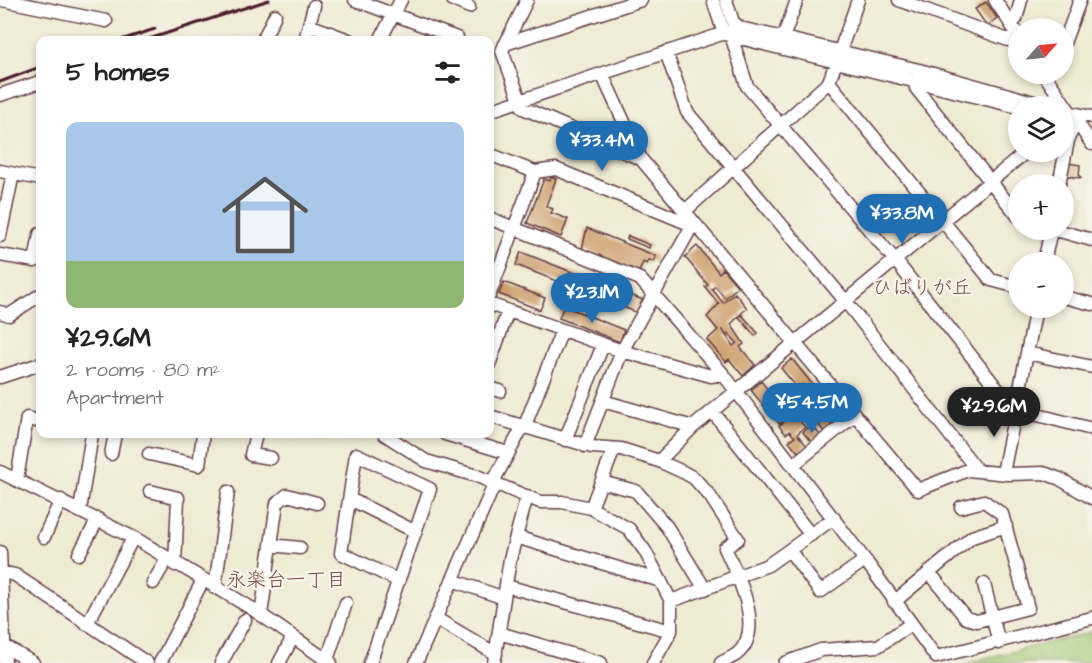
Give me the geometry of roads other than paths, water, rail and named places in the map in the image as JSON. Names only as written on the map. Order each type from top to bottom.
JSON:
[{"type":"street","points":[[2,0],[106,21]]},
{"type":"street","points":[[355,0],[452,36]]},
{"type":"street","points":[[382,36],[401,0]]},
{"type":"street","points":[[453,0],[469,6]]},
{"type":"street","points":[[527,0],[502,51],[523,108],[641,159]]},
{"type":"street","points":[[505,44],[641,0]]},
{"type":"street","points":[[713,0],[732,32],[747,86],[895,260],[1014,408],[1092,429]]},
{"type":"street","points":[[726,0],[733,22],[732,32]]},
{"type":"street","points":[[782,43],[797,0]]},
{"type":"street","points":[[686,210],[830,82],[858,0]]},
{"type":"street","points":[[899,0],[1008,40]]},
{"type":"street","points":[[995,0],[1008,20]]},
{"type":"street","points":[[1016,18],[1021,0]]},
{"type":"street","points":[[1073,18],[1080,0]]},
{"type":"street","points":[[306,36],[314,6]]},
{"type":"street","points":[[265,36],[275,15]]},
{"type":"street","points":[[309,25],[338,36]]},
{"type":"street","points":[[494,109],[732,32],[1008,96]]},
{"type":"street","points":[[666,52],[687,112],[847,303],[977,470]]},
{"type":"street","points":[[602,74],[641,159],[918,490],[968,470],[1044,473],[1060,478],[1092,498]]},
{"type":"street","points":[[918,75],[1008,104]]},
{"type":"street","points":[[918,75],[916,88],[1008,203]]},
{"type":"street","points":[[830,82],[992,280],[1008,284]]},
{"type":"street","points":[[0,95],[36,83]]},
{"type":"street","points":[[1074,118],[1092,117]]},
{"type":"street","points":[[1074,120],[1092,127]]},
{"type":"street","points":[[1074,124],[1092,144]]},
{"type":"street","points":[[494,156],[535,172],[556,169],[697,228]]},
{"type":"street","points":[[659,461],[693,427],[847,303],[895,260],[1014,162]]},
{"type":"street","points":[[0,171],[36,178]]},
{"type":"street","points":[[494,283],[535,172]]},
{"type":"street","points":[[0,236],[13,174]]},
{"type":"street","points":[[494,220],[640,279],[654,292],[723,374],[834,518],[936,657],[1092,618]]},
{"type":"street","points":[[585,446],[622,351],[654,292],[697,228]]},
{"type":"street","points":[[1074,235],[1092,240]]},
{"type":"street","points":[[0,255],[35,261],[36,256]]},
{"type":"street","points":[[0,312],[9,315],[36,298]]},
{"type":"street","points":[[1074,300],[1092,304]]},
{"type":"street","points":[[494,306],[622,351],[711,376],[723,374]]},
{"type":"street","points":[[494,351],[508,311]]},
{"type":"street","points":[[1003,473],[1014,408],[1034,318]]},
{"type":"street","points":[[416,663],[507,453],[523,428],[562,330]]},
{"type":"street","points":[[564,440],[603,345]]},
{"type":"street","points":[[1027,353],[1092,367]]},
{"type":"street","points":[[0,377],[36,365]]},
{"type":"street","points":[[603,401],[693,427]]},
{"type":"street","points":[[712,411],[812,535]]},
{"type":"street","points":[[793,465],[855,415]]},
{"type":"street","points":[[17,479],[27,418],[36,421]]},
{"type":"street","points":[[494,418],[585,446],[614,449],[659,461],[694,478],[710,496],[738,539],[725,548],[748,604],[750,630],[738,653],[721,663]]},
{"type":"street","points":[[80,510],[92,438]]},
{"type":"street","points":[[111,454],[114,438]]},
{"type":"street","points":[[149,454],[199,465],[202,438]]},
{"type":"street","points":[[255,438],[251,454],[272,458]]},
{"type":"street","points":[[390,438],[426,461],[494,483],[540,502],[562,502],[591,508],[629,529],[645,550],[671,601],[671,632],[653,663]]},
{"type":"street","points":[[459,438],[507,453]]},
{"type":"street","points":[[591,508],[614,449]]},
{"type":"street","points":[[370,663],[399,581],[416,532],[430,489],[356,454],[341,553],[399,581]]},
{"type":"street","points":[[0,472],[133,538],[202,582],[261,615],[329,662],[346,603]]},
{"type":"street","points":[[601,482],[636,491],[667,527],[705,589]]},
{"type":"street","points":[[150,491],[178,498],[171,562],[153,583]]},
{"type":"street","points":[[215,588],[228,492]]},
{"type":"street","points":[[261,615],[277,503],[287,495],[317,503]]},
{"type":"street","points":[[435,618],[495,659],[505,592],[526,495]]},
{"type":"street","points":[[44,537],[60,500]]},
{"type":"street","points":[[350,500],[416,532]]},
{"type":"street","points":[[929,572],[966,618],[977,621],[1028,608],[1002,514],[984,501],[961,507]]},
{"type":"street","points":[[671,601],[768,565],[834,518]]},
{"type":"street","points":[[79,554],[98,519]]},
{"type":"street","points":[[894,602],[972,537],[1006,526]]},
{"type":"street","points":[[516,537],[661,581]]},
{"type":"street","points":[[87,624],[133,538]]},
{"type":"street","points":[[271,545],[300,548]]},
{"type":"street","points":[[790,551],[820,592],[865,560]]},
{"type":"street","points":[[0,552],[2,642],[5,663]]},
{"type":"street","points":[[1,572],[15,575],[143,662]]},
{"type":"street","points":[[452,580],[671,632]]},
{"type":"street","points":[[160,663],[202,582]]},
{"type":"street","points":[[984,584],[999,643]]},
{"type":"street","points":[[221,663],[245,620]]},
{"type":"street","points":[[785,663],[821,650],[878,646],[911,624]]},
{"type":"street","points":[[499,633],[601,663]]},
{"type":"street","points":[[279,663],[293,637]]},
{"type":"street","points":[[2,642],[33,663]]},
{"type":"railway","points":[[158,36],[269,0]]},
{"type":"railway","points":[[133,36],[155,29]]},
{"type":"railway","points":[[0,82],[36,68]]},
{"type":"district","name":"ひばりが丘","points":[[922,288]]},
{"type":"district","name":"永楽台一丁目","points":[[286,580]]}]
